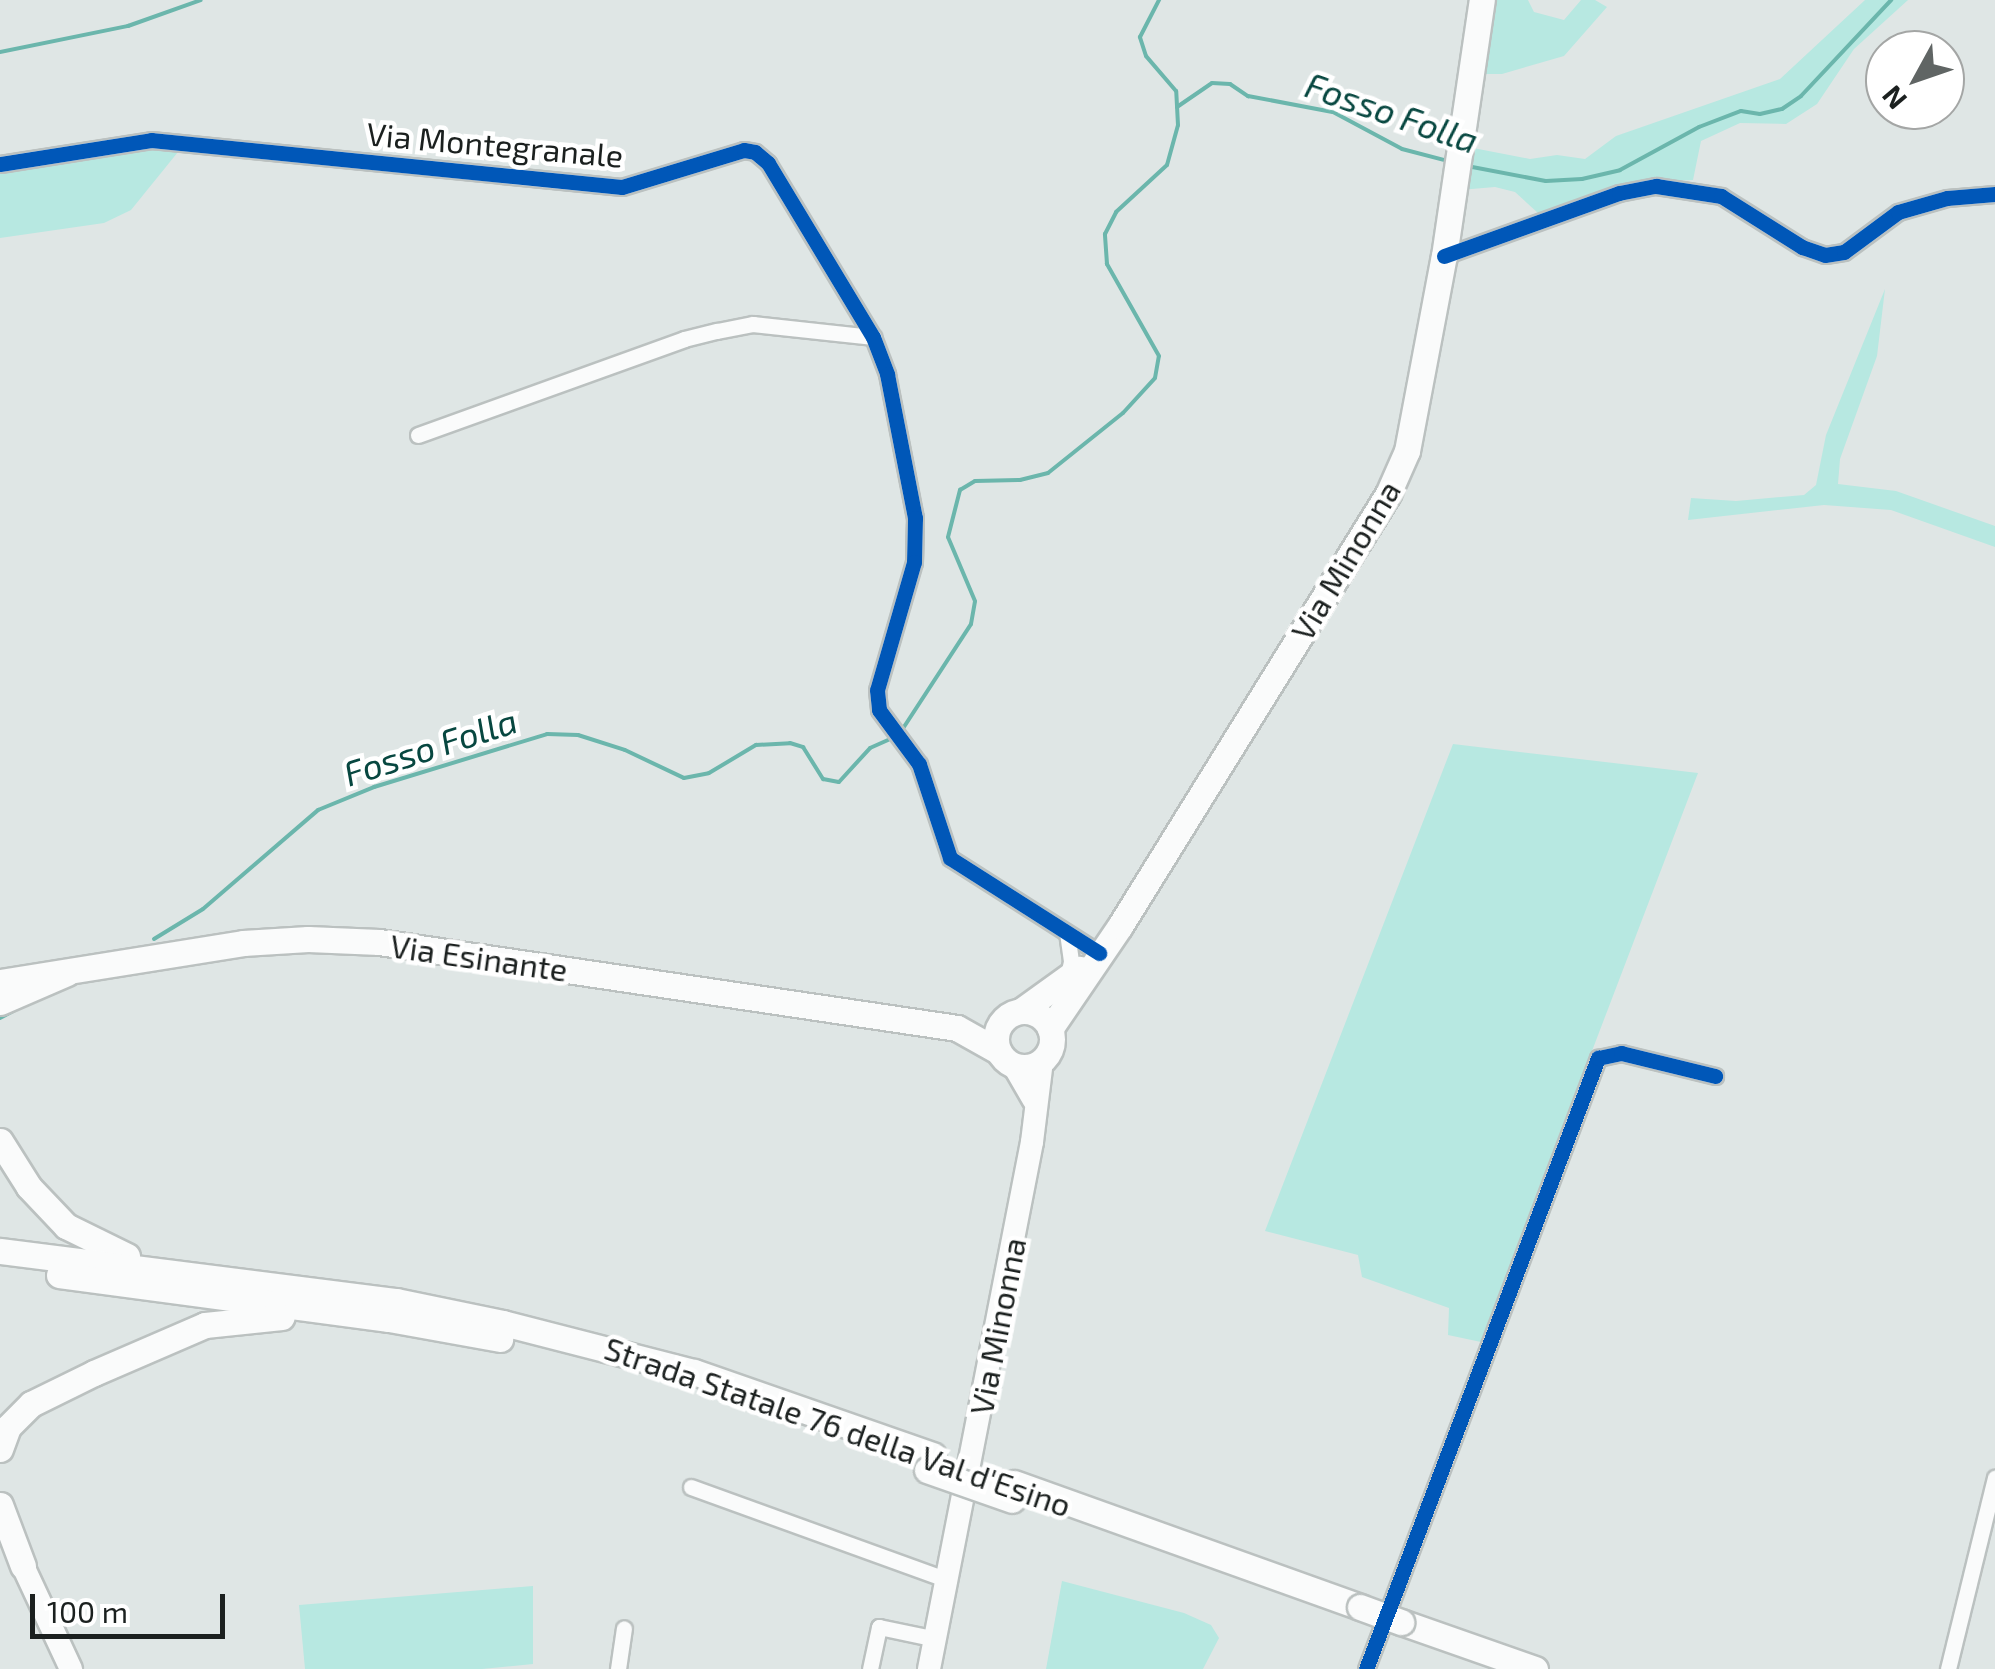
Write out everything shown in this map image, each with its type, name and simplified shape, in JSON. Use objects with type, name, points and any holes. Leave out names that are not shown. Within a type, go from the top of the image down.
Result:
[{"type":"main road","name":"Via Minonna","points":[[1050,1029],[1388,494],[1407,451],[1444,256],[1482,0]]},
{"type":"main road","name":"Via Esinante","points":[[0,982],[243,944],[308,939],[378,942],[957,1028],[1006,1058]]},
{"type":"main road","name":"Via Minonna","points":[[1014,1013],[1099,953]]},
{"type":"main road","points":[[0,1002],[67,972]]},
{"type":"main road","points":[[1006,1058],[1042,1061],[1051,1046],[1050,1029],[1039,1015],[1014,1013],[995,1036],[1006,1058],[1034,1100]]},
{"type":"main road","name":"Via Esinante","points":[[957,1028],[1014,1013]]},
{"type":"main road","name":"Via Minonna","points":[[929,1669],[1032,1142],[1034,1100],[1042,1061]]},
{"type":"main road","points":[[0,1141],[29,1187],[66,1226],[105,1250],[174,1271]]},
{"type":"main road","name":"Strada Statale 76 della Val d'Esino","points":[[0,1252],[396,1301],[601,1345],[1397,1629],[1535,1669]]},
{"type":"main road","name":"Strada Statale 76 della Val d'Esino","points":[[0,1267],[389,1319],[502,1340],[674,1384],[930,1462]]},
{"type":"main road","points":[[0,1449],[8,1427],[31,1404],[178,1335],[234,1320],[342,1318],[502,1340]]},
{"type":"main road","points":[[0,1402],[31,1404]]},
{"type":"main road","points":[[0,1505],[23,1566],[71,1669]]},
{"type":"main road","name":"Strada Statale 76 della Val d'Esino","points":[[1397,1629],[1484,1669]]},
{"type":"street","name":"Via Montegranale","points":[[0,164],[151,140],[622,187],[744,150],[755,152],[768,163],[873,337],[887,374],[915,518],[914,562],[876,690],[879,710],[919,764],[950,858],[1099,953]]},
{"type":"street","points":[[1444,256],[1619,193],[1656,186],[1721,196],[1802,247],[1825,255],[1844,252],[1898,212],[1947,198],[1995,194]]},
{"type":"street","points":[[418,435],[684,338],[753,324],[873,337]]},
{"type":"street","points":[[1066,979],[1071,961],[1067,934]]},
{"type":"street","points":[[1366,1669],[1598,1058],[1621,1052],[1715,1076]]},
{"type":"street","points":[[1948,1669],[1995,1478]]},
{"type":"street","points":[[690,1487],[948,1580]]},
{"type":"street","points":[[870,1669],[879,1627],[936,1639]]},
{"type":"street","points":[[618,1669],[624,1628]]},
{"type":"shaded area","points":[[1489,0],[1528,0],[1534,12],[1564,20],[1581,0],[1595,0],[1607,7],[1564,56],[1502,74],[1478,74]]},
{"type":"shaded area","points":[[1865,0],[1908,0],[1875,30],[1865,30],[1865,39],[1817,104],[1786,124],[1740,123],[1701,141],[1693,180],[1642,182],[1539,214],[1515,192],[1495,187],[1460,190],[1468,147],[1530,159],[1557,155],[1585,159],[1616,136],[1780,79]]},
{"type":"shaded area","points":[[97,152],[178,152],[131,210],[104,223],[0,238],[0,172]]},
{"type":"shaded area","points":[[1885,289],[1877,356],[1840,459],[1838,484],[1896,491],[1995,526],[1995,547],[1891,510],[1824,505],[1688,520],[1691,498],[1736,501],[1804,495],[1816,485],[1826,435]]},
{"type":"shaded area","points":[[1453,744],[1698,773],[1481,1342],[1448,1335],[1449,1308],[1362,1277],[1358,1255],[1265,1231]]},
{"type":"shaded area","points":[[1062,1581],[1184,1613],[1211,1625],[1219,1638],[1203,1669],[1046,1669]]},
{"type":"shaded area","points":[[533,1586],[533,1664],[482,1669],[305,1669],[299,1605]]},
{"type":"waterway","points":[[0,52],[128,26],[201,0]]},
{"type":"waterway","name":"Fosso Folla","points":[[900,733],[971,624],[975,601],[948,537],[960,490],[975,481],[1020,480],[1048,473],[1123,413],[1155,378],[1159,356],[1107,264],[1105,234],[1116,212],[1167,165],[1178,125],[1176,91],[1146,56],[1140,37],[1159,0]]},
{"type":"waterway","name":"Fosso Folla","points":[[1467,166],[1546,181],[1582,179],[1620,170],[1699,127],[1741,111],[1760,114],[1782,109],[1801,96],[1891,0]]},
{"type":"waterway","name":"Fosso Folla","points":[[1177,107],[1212,83],[1230,84],[1248,96],[1333,112],[1402,149],[1448,161]]},
{"type":"waterway","name":"Fosso Folla","points":[[154,939],[203,909],[318,810],[374,787],[547,734],[578,735],[625,750],[684,778],[709,773],[756,745],[790,743],[803,747],[823,779],[839,782],[870,748],[892,738]]},
{"type":"waterway","points":[[0,1018],[23,1006]]},
{"type":"cycle path","points":[[0,164],[151,140],[622,187],[744,150],[755,152],[768,163],[873,337],[887,374],[915,518],[914,562],[877,690],[879,710],[919,764],[950,858],[1099,953]]},
{"type":"cycle path","points":[[1444,256],[1619,193],[1656,186],[1721,196],[1802,247],[1825,255],[1844,252],[1898,212],[1947,198],[1995,194]]},
{"type":"cycle path","points":[[1366,1669],[1598,1058],[1621,1053],[1715,1076]]}]
